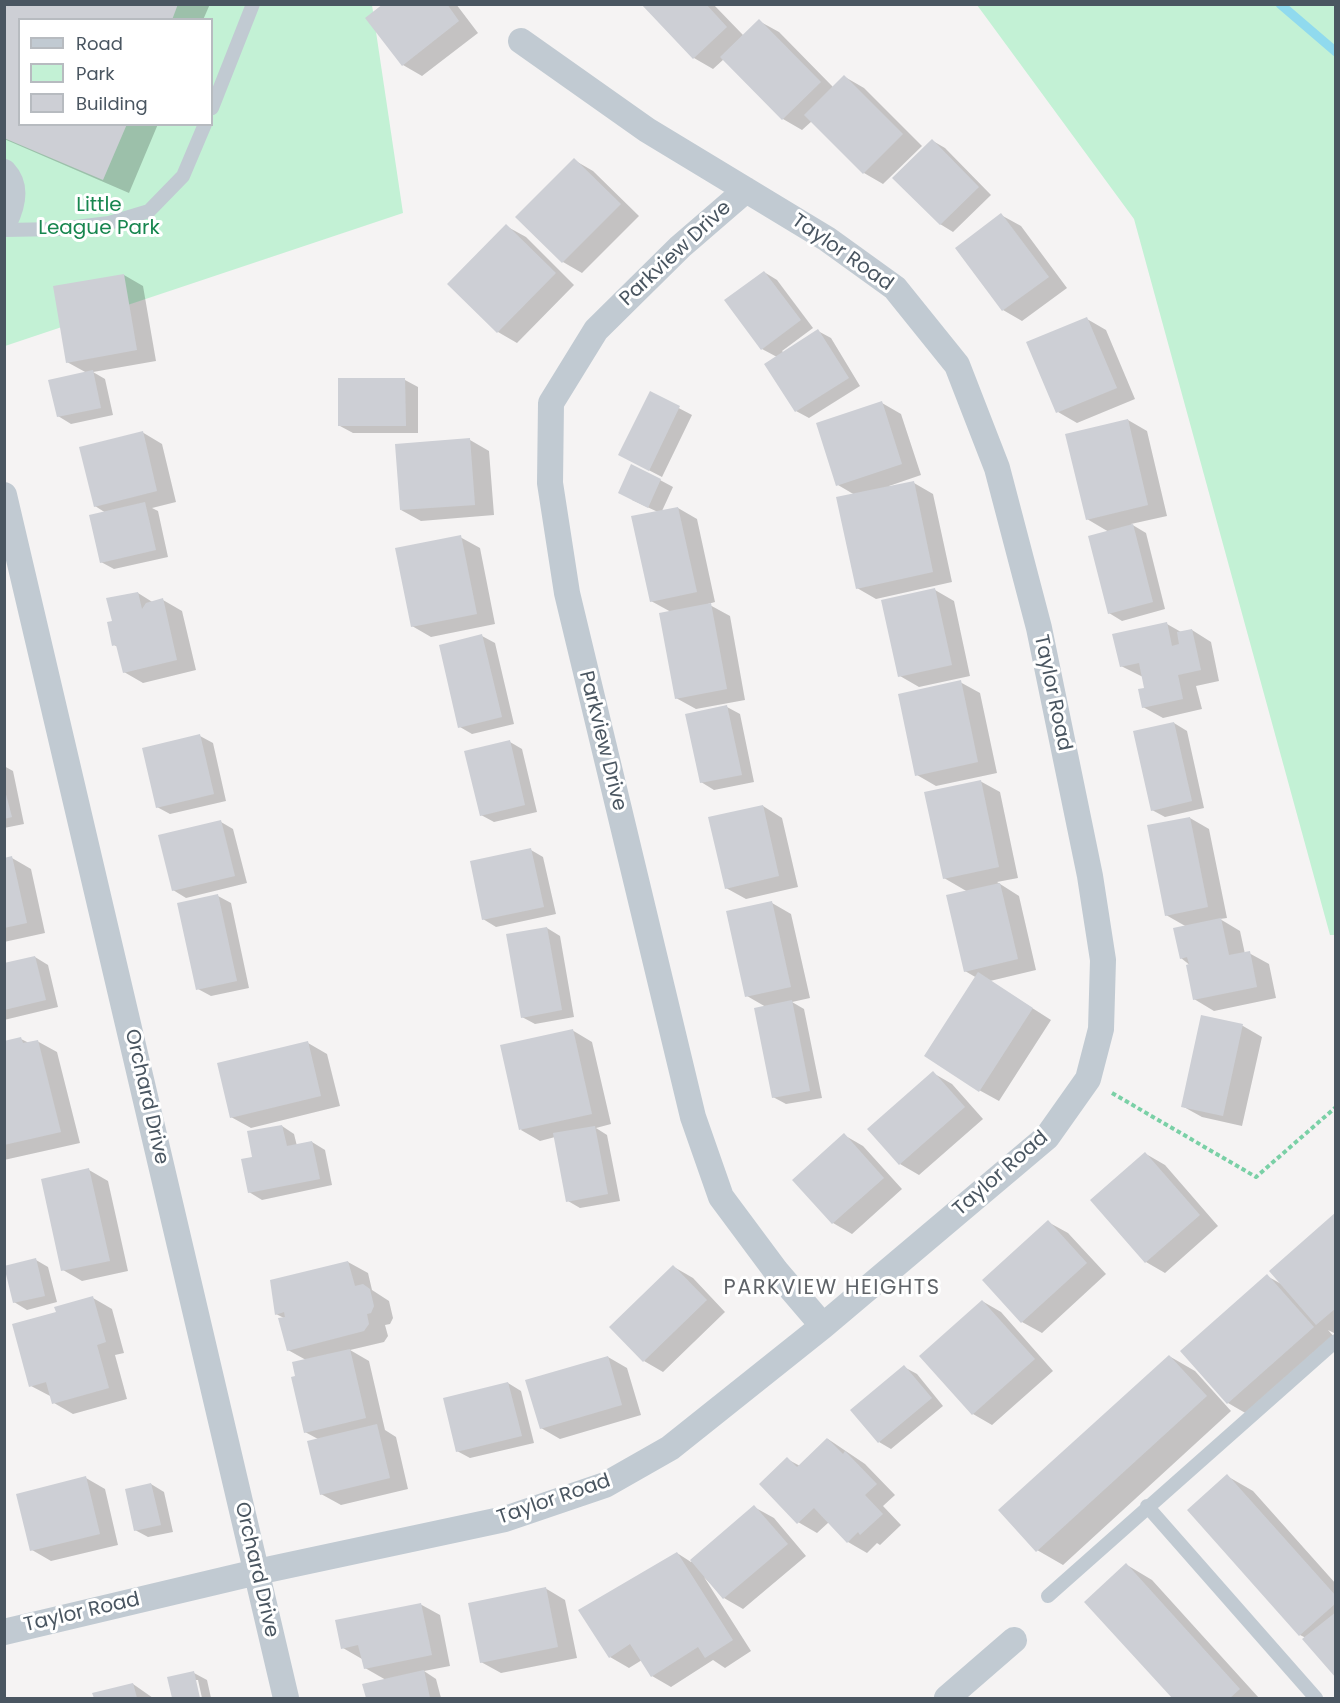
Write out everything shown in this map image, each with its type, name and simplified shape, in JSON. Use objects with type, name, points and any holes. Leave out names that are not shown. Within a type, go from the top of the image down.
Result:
[{"type":"street","name":"Taylor Road","points":[[4,1632],[257,1572],[505,1519],[605,1485],[670,1448],[823,1326],[1047,1137],[1088,1079],[1101,1029],[1103,960],[1090,876],[1039,628],[997,468],[957,365],[895,288],[827,239],[647,130],[521,41]]},
{"type":"street","points":[[4,172],[11,179],[12,205],[4,223]]},
{"type":"street","name":"Parkview Drive","points":[[746,190],[680,247],[596,330],[551,403],[550,483],[567,592],[693,1117],[721,1197],[776,1270],[823,1326]]},
{"type":"street","name":"Orchard Drive","points":[[4,495],[286,1698]]},
{"type":"street","points":[[947,1698],[1014,1641]]},
{"type":"lane","points":[[213,105],[253,4]]},
{"type":"lane","points":[[4,230],[59,229],[109,223],[149,211],[183,176],[204,126]]},
{"type":"lane","points":[[1048,1596],[1335,1341]]},
{"type":"lane","points":[[1147,1506],[1316,1698]]},
{"type":"path","points":[[1088,1079],[1257,1177],[1335,1107]]},
{"type":"green space","name":"Little League Park","points":[[4,5],[372,5],[403,213],[5,346]]},
{"type":"green space","points":[[977,5],[1335,5],[1335,935],[1330,935],[1134,219]]},
{"type":"building","points":[[4,4],[178,4],[173,18],[18,18],[18,126],[126,126],[103,180],[4,138]]},
{"type":"building","points":[[383,4],[447,4],[459,21],[402,66],[365,18]]},
{"type":"building","points":[[641,4],[706,4],[727,27],[693,59]]},
{"type":"building","points":[[759,19],[821,82],[782,120],[720,57]]},
{"type":"building","points":[[844,75],[903,134],[863,174],[804,115]]},
{"type":"building","points":[[932,139],[979,187],[940,225],[892,178]]},
{"type":"building","points":[[574,158],[621,204],[562,263],[515,217]]},
{"type":"building","points":[[1001,213],[1049,277],[1002,311],[955,248]]},
{"type":"building","points":[[506,224],[556,273],[497,333],[447,284]]},
{"type":"building","points":[[764,271],[801,320],[761,350],[724,300]]},
{"type":"building","points":[[124,274],[137,350],[66,363],[53,286]]},
{"type":"building","points":[[1087,317],[1117,388],[1056,413],[1026,342]]},
{"type":"building","points":[[818,329],[849,378],[795,412],[764,364]]},
{"type":"building","points":[[93,370],[101,408],[57,417],[48,380]]},
{"type":"building","points":[[338,378],[405,378],[406,426],[338,426]]},
{"type":"building","points":[[650,391],[680,406],[649,471],[618,455]]},
{"type":"building","points":[[882,401],[902,464],[836,486],[816,423]]},
{"type":"building","points":[[1128,419],[1148,505],[1086,520],[1065,434]]},
{"type":"building","points":[[143,431],[157,491],[94,507],[79,447]]},
{"type":"building","points":[[470,438],[475,505],[400,510],[395,444]]},
{"type":"building","points":[[631,464],[661,479],[648,508],[618,493]]},
{"type":"building","points":[[914,481],[933,572],[856,589],[836,497]]},
{"type":"building","points":[[145,502],[156,550],[100,563],[89,515]]},
{"type":"building","points":[[678,507],[697,592],[650,602],[631,516]]},
{"type":"building","points":[[1133,524],[1153,602],[1108,614],[1088,536]]},
{"type":"building","points":[[461,535],[477,614],[411,627],[395,548]]},
{"type":"building","points":[[935,588],[952,665],[898,677],[881,600]]},
{"type":"building","points":[[138,592],[142,609],[146,603],[163,598],[177,660],[123,673],[116,645],[112,646],[107,622],[112,621],[106,598]]},
{"type":"building","points":[[711,603],[727,689],[675,699],[659,613]]},
{"type":"building","points":[[1167,622],[1172,646],[1179,644],[1177,632],[1192,629],[1201,670],[1178,675],[1183,699],[1142,708],[1138,689],[1144,688],[1139,663],[1120,667],[1112,634]]},
{"type":"building","points":[[482,634],[502,717],[458,728],[439,645]]},
{"type":"building","points":[[961,680],[978,762],[915,776],[898,694]]},
{"type":"building","points":[[727,705],[742,775],[700,783],[685,714]]},
{"type":"building","points":[[1174,722],[1192,801],[1151,811],[1133,731]]},
{"type":"building","points":[[200,734],[214,794],[156,808],[142,748]]},
{"type":"building","points":[[510,740],[525,805],[480,816],[464,751]]},
{"type":"building","points":[[981,780],[999,867],[943,879],[924,792]]},
{"type":"building","points":[[4,787],[12,817],[4,819]]},
{"type":"building","points":[[763,805],[779,876],[725,889],[708,817]]},
{"type":"building","points":[[1190,817],[1208,907],[1165,916],[1147,825]]},
{"type":"building","points":[[221,820],[235,876],[172,891],[158,835]]},
{"type":"building","points":[[531,848],[544,907],[482,920],[470,861]]},
{"type":"building","points":[[12,856],[27,923],[4,928],[4,858]]},
{"type":"building","points":[[1000,883],[1018,959],[964,972],[946,895]]},
{"type":"building","points":[[218,894],[237,981],[196,990],[177,903]]},
{"type":"building","points":[[772,901],[791,987],[745,997],[726,911]]},
{"type":"building","points":[[1221,918],[1229,955],[1250,951],[1257,987],[1193,1000],[1186,965],[1189,964],[1187,957],[1180,959],[1173,928]]},
{"type":"building","points":[[547,927],[562,1010],[521,1018],[506,934]]},
{"type":"building","points":[[35,956],[46,1000],[4,1010],[4,963]]},
{"type":"building","points":[[978,972],[1033,1008],[979,1092],[924,1056]]},
{"type":"building","points":[[792,1000],[810,1091],[772,1098],[754,1008]]},
{"type":"building","points":[[1201,1015],[1243,1024],[1223,1116],[1181,1107]]},
{"type":"building","points":[[573,1029],[592,1114],[519,1130],[500,1045]]},
{"type":"building","points":[[21,1037],[23,1043],[38,1040],[61,1132],[4,1145],[4,1041]]},
{"type":"building","points":[[308,1041],[321,1096],[230,1118],[217,1063]]},
{"type":"building","points":[[933,1071],[965,1107],[899,1165],[867,1129]]},
{"type":"building","points":[[282,1125],[287,1146],[312,1141],[320,1179],[248,1193],[241,1159],[252,1157],[247,1131]]},
{"type":"building","points":[[595,1126],[608,1194],[566,1202],[553,1133]]},
{"type":"building","points":[[844,1133],[884,1178],[832,1224],[792,1180]]},
{"type":"building","points":[[1145,1152],[1200,1215],[1145,1263],[1090,1200]]},
{"type":"building","points":[[89,1168],[110,1261],[61,1271],[41,1179]]},
{"type":"building","points":[[1336,1212],[1336,1308],[1316,1325],[1269,1271]]},
{"type":"building","points":[[1048,1220],[1087,1263],[1021,1323],[982,1280]]},
{"type":"building","points":[[36,1258],[45,1296],[13,1303],[4,1266]]},
{"type":"building","points":[[348,1261],[355,1286],[363,1284],[370,1289],[374,1306],[371,1313],[367,1314],[369,1324],[364,1331],[287,1351],[278,1318],[285,1317],[284,1312],[275,1315],[270,1280]]},
{"type":"building","points":[[673,1265],[707,1300],[643,1362],[609,1327]]},
{"type":"building","points":[[1267,1274],[1314,1327],[1227,1404],[1180,1351]]},
{"type":"building","points":[[93,1296],[106,1342],[97,1345],[109,1388],[52,1404],[46,1382],[29,1387],[12,1324],[56,1312],[54,1307]]},
{"type":"building","points":[[982,1300],[1035,1359],[972,1415],[919,1356]]},
{"type":"building","points":[[350,1349],[366,1418],[304,1433],[291,1377],[295,1376],[292,1362]]},
{"type":"building","points":[[1169,1355],[1207,1396],[1036,1552],[998,1510]]},
{"type":"building","points":[[608,1356],[622,1405],[540,1429],[525,1380]]},
{"type":"building","points":[[904,1365],[932,1398],[878,1443],[850,1410]]},
{"type":"building","points":[[508,1382],[522,1436],[456,1452],[443,1398]]},
{"type":"building","points":[[377,1424],[390,1478],[320,1495],[307,1441]]},
{"type":"building","points":[[827,1438],[843,1454],[845,1451],[877,1484],[865,1495],[883,1514],[860,1535],[858,1532],[847,1543],[814,1508],[797,1524],[759,1484],[787,1457],[797,1467]]},
{"type":"building","points":[[1227,1474],[1336,1596],[1336,1603],[1299,1636],[1187,1510]]},
{"type":"building","points":[[86,1476],[100,1534],[30,1551],[16,1494]]},
{"type":"building","points":[[151,1483],[161,1525],[134,1531],[125,1489]]},
{"type":"building","points":[[754,1505],[788,1544],[723,1599],[690,1560]]},
{"type":"building","points":[[677,1552],[733,1640],[705,1658],[698,1647],[651,1677],[630,1644],[609,1658],[578,1610]]},
{"type":"building","points":[[1126,1563],[1240,1689],[1230,1698],[1172,1698],[1084,1602]]},
{"type":"building","points":[[546,1587],[558,1647],[480,1663],[468,1603]]},
{"type":"building","points":[[421,1603],[432,1655],[364,1669],[358,1645],[341,1649],[335,1620]]},
{"type":"building","points":[[1336,1612],[1336,1678],[1302,1639]]},
{"type":"building","points":[[424,1670],[430,1698],[366,1698],[362,1684]]},
{"type":"building","points":[[194,1671],[200,1698],[172,1698],[167,1677]]},
{"type":"building","points":[[133,1683],[137,1698],[94,1698],[92,1693]]},
{"type":"waterway","points":[[1280,4],[1336,52]]},
{"type":"district","name":"PARKVIEW HEIGHTS","points":[[832,1289]]}]
